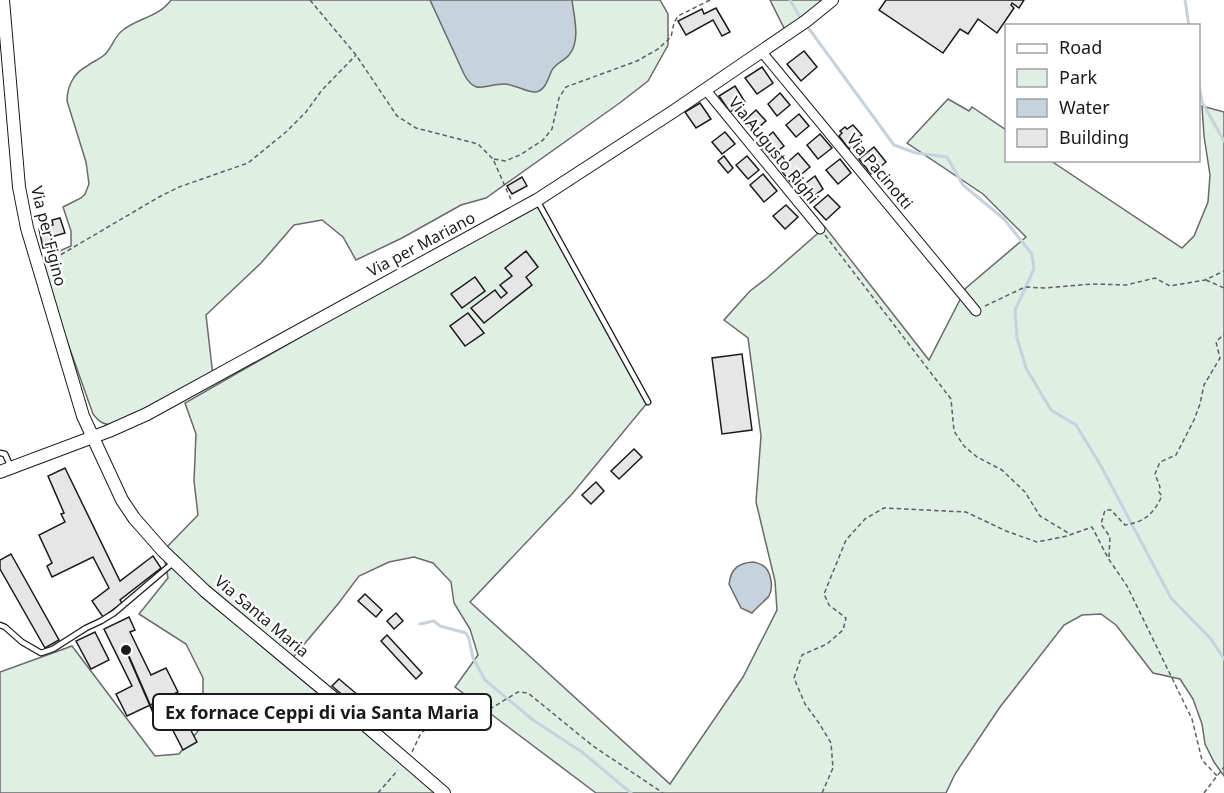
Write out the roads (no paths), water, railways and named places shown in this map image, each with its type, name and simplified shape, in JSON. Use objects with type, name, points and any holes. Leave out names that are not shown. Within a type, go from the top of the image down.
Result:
[{"type":"street","name":"Via per Figino","points":[[3,0],[19,187],[27,228],[83,416],[92,437]]},
{"type":"street","name":"Via per Mariano","points":[[6,470],[147,414],[537,200],[806,21],[832,0]]},
{"type":"street","name":"Via Pacinotti","points":[[761,51],[976,311]]},
{"type":"street","name":"Via Augusto Righi","points":[[705,89],[820,229]]},
{"type":"street","name":"Via Santa Maria","points":[[92,437],[122,500],[134,518],[163,551],[205,591],[444,793]]},
{"type":"lane","points":[[537,200],[648,402]]},
{"type":"lane","points":[[0,453],[5,454],[6,470]]},
{"type":"lane","points":[[0,626],[5,627],[22,642],[41,653],[53,649],[114,613],[174,562]]},
{"type":"water","points":[[430,0],[572,0],[576,29],[575,43],[569,55],[554,68],[539,91],[532,92],[504,84],[477,87],[468,81],[464,74]]},
{"type":"water","points":[[753,562],[765,567],[768,571],[771,588],[769,596],[752,613],[741,608],[729,584],[736,567]]},
{"type":"waterway","points":[[790,0],[800,17]]},
{"type":"waterway","points":[[1185,0],[1189,24]]},
{"type":"waterway","points":[[807,26],[894,145],[916,153],[947,157],[963,185],[1004,219],[1032,254],[1034,269],[1015,310],[1017,338],[1026,368],[1051,410],[1076,425],[1101,466],[1171,598],[1211,639],[1224,659]]},
{"type":"waterway","points":[[1200,91],[1202,102],[1224,141]]},
{"type":"waterway","points":[[420,624],[434,621],[440,626],[466,633],[473,658],[485,680],[533,720],[582,752],[631,793]]},
{"type":"place","name":"Ex fornace Ceppi di via Santa Maria","points":[[126,650]]}]
